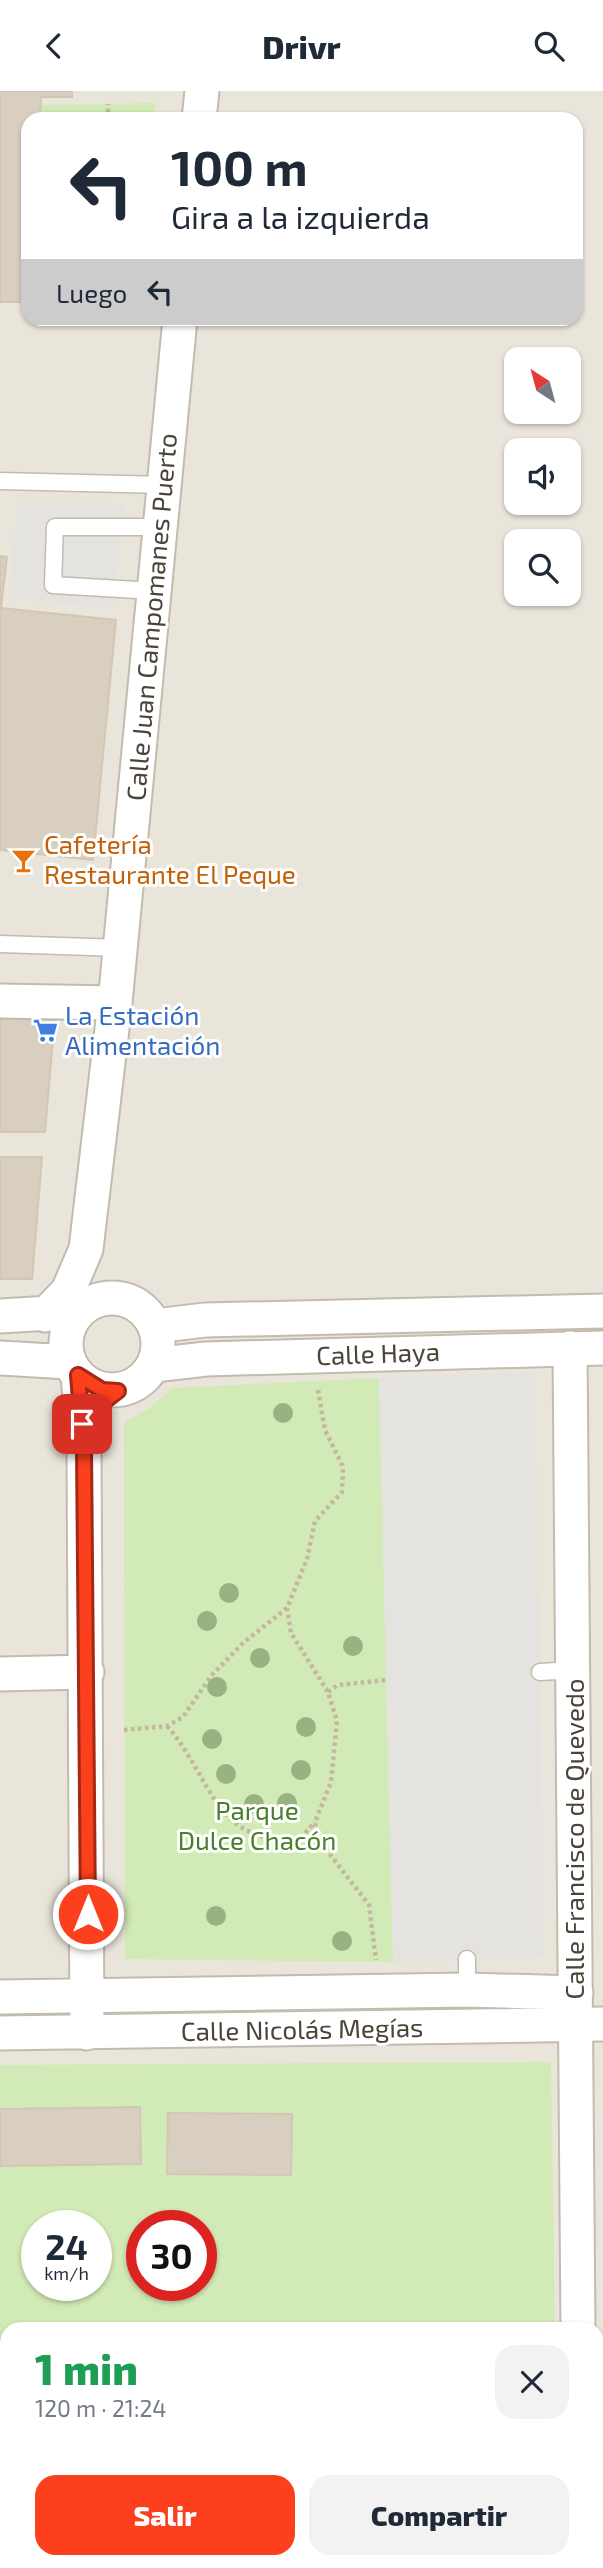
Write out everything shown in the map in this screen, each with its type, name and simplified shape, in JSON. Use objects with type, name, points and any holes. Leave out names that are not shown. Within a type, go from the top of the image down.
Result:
[{"type":"street","points":[[200,112],[202,91]]},
{"type":"street","name":"Calle Juan Campomanes Puerto","points":[[45,1315],[68,1291],[86,1249],[116,1003],[179,326]]},
{"type":"street","points":[[0,1001],[116,1003]]},
{"type":"street","points":[[84,1448],[96,1408],[118,1391],[133,1386],[154,1365],[159,1350],[155,1326],[146,1312],[125,1300],[97,1267],[86,1249]]},
{"type":"street","points":[[87,2033],[84,1448],[74,1369],[66,1338],[71,1322],[80,1311],[105,1297],[125,1300]]},
{"type":"street","points":[[0,1316],[80,1311]]},
{"type":"street","points":[[155,1326],[205,1320],[603,1311]]},
{"type":"street","name":"Calle Haya","points":[[154,1365],[206,1359],[603,1347]]},
{"type":"street","name":"Calle Francisco de Quevedo","points":[[570,1348],[575,1670],[585,2014],[579,2322]]},
{"type":"street","points":[[0,1358],[74,1369],[102,1390],[118,1391]]},
{"type":"street","points":[[0,1674],[87,1672]]},
{"type":"street","name":"Calle Nicolás Megías","points":[[0,1997],[87,1998],[467,1975],[585,2014]]},
{"type":"street","name":"Calle Nicolás Megías","points":[[0,2033],[87,2033],[585,2014]]},
{"type":"lane","points":[[0,481],[165,485]]},
{"type":"lane","points":[[154,591],[53,585],[55,527],[160,527]]},
{"type":"lane","points":[[0,944],[121,948]]},
{"type":"lane","points":[[540,1672],[575,1670]]},
{"type":"path","points":[[108,104],[108,112]]},
{"type":"path","points":[[124,1730],[167,1726],[183,1717],[211,1676],[243,1643],[287,1608],[307,1559],[315,1521],[342,1492],[343,1467],[326,1430],[317,1381]]},
{"type":"path","points":[[167,1726],[181,1742],[209,1795],[233,1824],[248,1833],[281,1841],[299,1840],[316,1822],[331,1782],[337,1721],[328,1692],[291,1633],[287,1608]]},
{"type":"path","points":[[328,1692],[338,1685],[386,1679]]},
{"type":"path","points":[[316,1822],[318,1839],[369,1905],[376,1961]]},
{"type":"shaded area","points":[[0,91],[603,91],[603,2322],[0,2322]]},
{"type":"shaded area","points":[[18,501],[124,504],[113,608],[8,598]]},
{"type":"shaded area","points":[[535,1371],[544,1957],[393,1962],[379,1378]]},
{"type":"green space","points":[[156,103],[155,112],[40,112],[41,105]]},
{"type":"green space","name":"Parque Dulce Chacón","points":[[379,1378],[393,1962],[125,1959],[124,1422],[150,1408],[172,1388]]},
{"type":"green space","points":[[551,2062],[555,2322],[0,2322],[0,2065]]},
{"type":"building","points":[[0,91],[72,91],[72,97],[41,97],[40,112],[21,112],[21,302],[0,302]]},
{"type":"building","points":[[0,556],[7,557],[1,608],[116,620],[93,860],[0,850]]},
{"type":"building","points":[[55,1016],[45,1132],[0,1132],[0,1017]]},
{"type":"building","points":[[0,1157],[42,1157],[32,1279],[0,1279]]},
{"type":"building","points":[[140,2107],[141,2164],[0,2166],[0,2109]]},
{"type":"building","points":[[168,2113],[292,2114],[291,2175],[167,2174]]},
{"type":"place","name":"Cafetería Restaurante El Peque","points":[[24,860]]},
{"type":"place","name":"La Estación Alimentación","points":[[45,1031]]},
{"type":"route","points":[[82,1424],[78,1375],[102,1390],[118,1391],[96,1408],[84,1448],[88,1914]]}]
